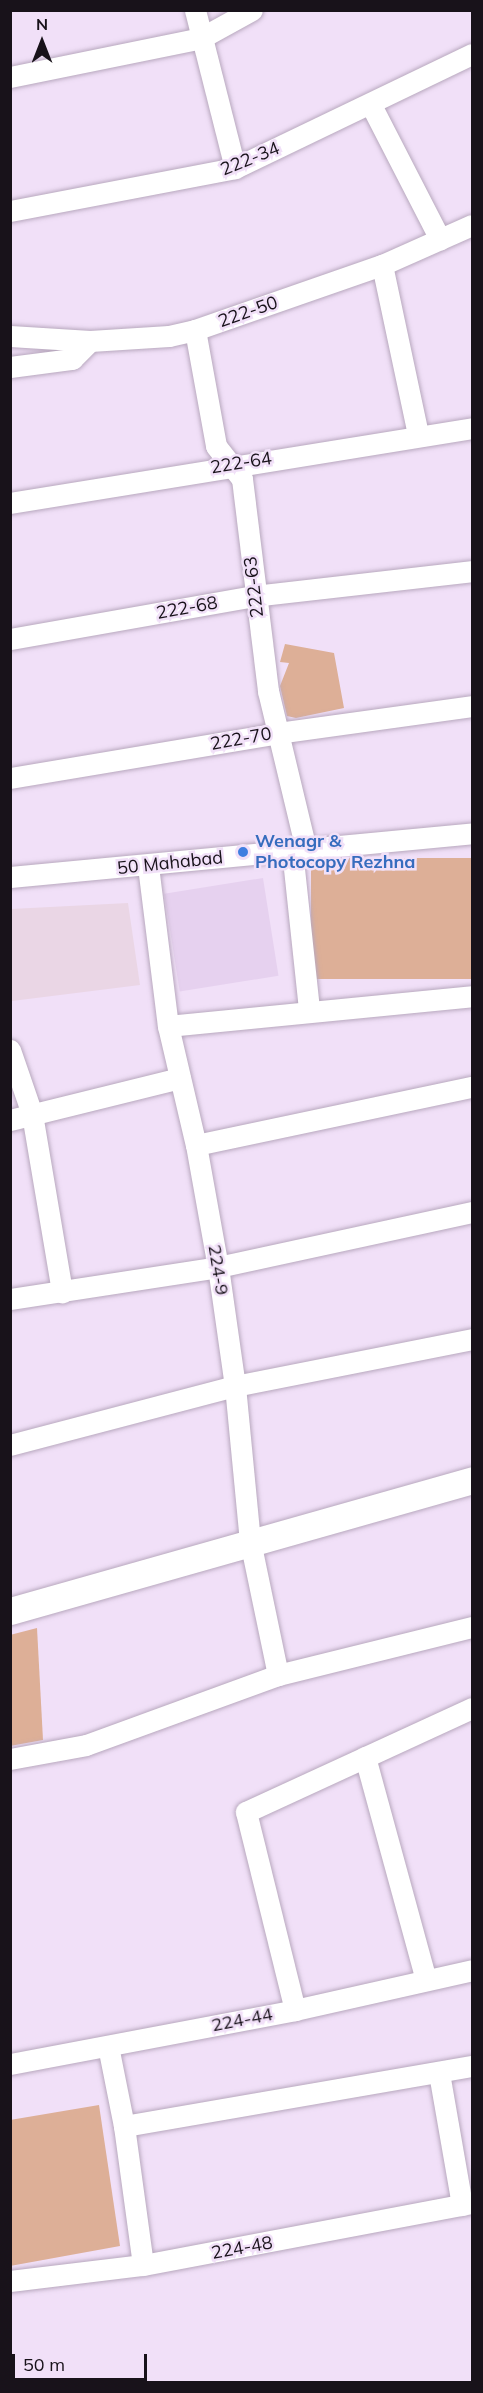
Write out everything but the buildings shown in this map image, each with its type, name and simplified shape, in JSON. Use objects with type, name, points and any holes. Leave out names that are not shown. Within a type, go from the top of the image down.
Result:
[{"type":"main road","points":[[10,1611],[250,1540],[472,1480]]},
{"type":"street","points":[[195,10],[235,168]]},
{"type":"street","points":[[10,77],[201,38],[252,10]]},
{"type":"street","name":"222-34","points":[[10,211],[235,168],[371,105],[472,54]]},
{"type":"street","points":[[371,105],[440,239]]},
{"type":"street","name":"222-50","points":[[10,336],[90,341],[169,336],[195,330],[382,265],[472,225]]},
{"type":"street","points":[[382,265],[418,435]]},
{"type":"street","name":"222-63","points":[[195,330],[216,447],[242,478],[254,596],[299,850],[309,1009]]},
{"type":"street","points":[[10,367],[72,359],[90,341]]},
{"type":"street","name":"222-64","points":[[10,503],[230,465],[472,428]]},
{"type":"street","name":"222-68","points":[[10,639],[254,596],[472,571]]},
{"type":"street","name":"222-70","points":[[10,778],[278,732],[472,706]]},
{"type":"street","name":"50 Mahabad","points":[[10,877],[148,866],[472,833]]},
{"type":"street","name":"224-9","points":[[148,866],[168,1026],[196,1145],[218,1267],[235,1386],[250,1540],[278,1676]]},
{"type":"street","points":[[168,1026],[309,1009],[472,996]]},
{"type":"street","points":[[10,1050],[32,1114],[62,1292]]},
{"type":"street","points":[[10,1120],[180,1078]]},
{"type":"street","points":[[196,1145],[472,1088]]},
{"type":"street","points":[[10,1299],[218,1267],[472,1212]]},
{"type":"street","points":[[10,1445],[235,1386],[472,1339]]},
{"type":"street","points":[[10,1759],[86,1745],[278,1676],[472,1627]]},
{"type":"street","points":[[296,2010],[246,1812],[472,1708]]},
{"type":"street","points":[[365,1757],[426,1980]]},
{"type":"street","name":"224-44","points":[[10,2064],[296,2010],[472,1970]]},
{"type":"street","points":[[108,2046],[124,2126],[143,2265]]},
{"type":"street","points":[[124,2126],[472,2067]]},
{"type":"street","points":[[439,2073],[467,2204]]},
{"type":"street","name":"224-48","points":[[10,2281],[143,2265],[467,2204]]},
{"type":"shaded area","points":[[263,878],[278,976],[180,991],[164,894]]},
{"type":"shaded area","points":[[128,903],[140,985],[12,1001],[11,909]]},
{"type":"place","name":"Wenagr & Photocopy Rezhna","points":[[243,852]]}]
